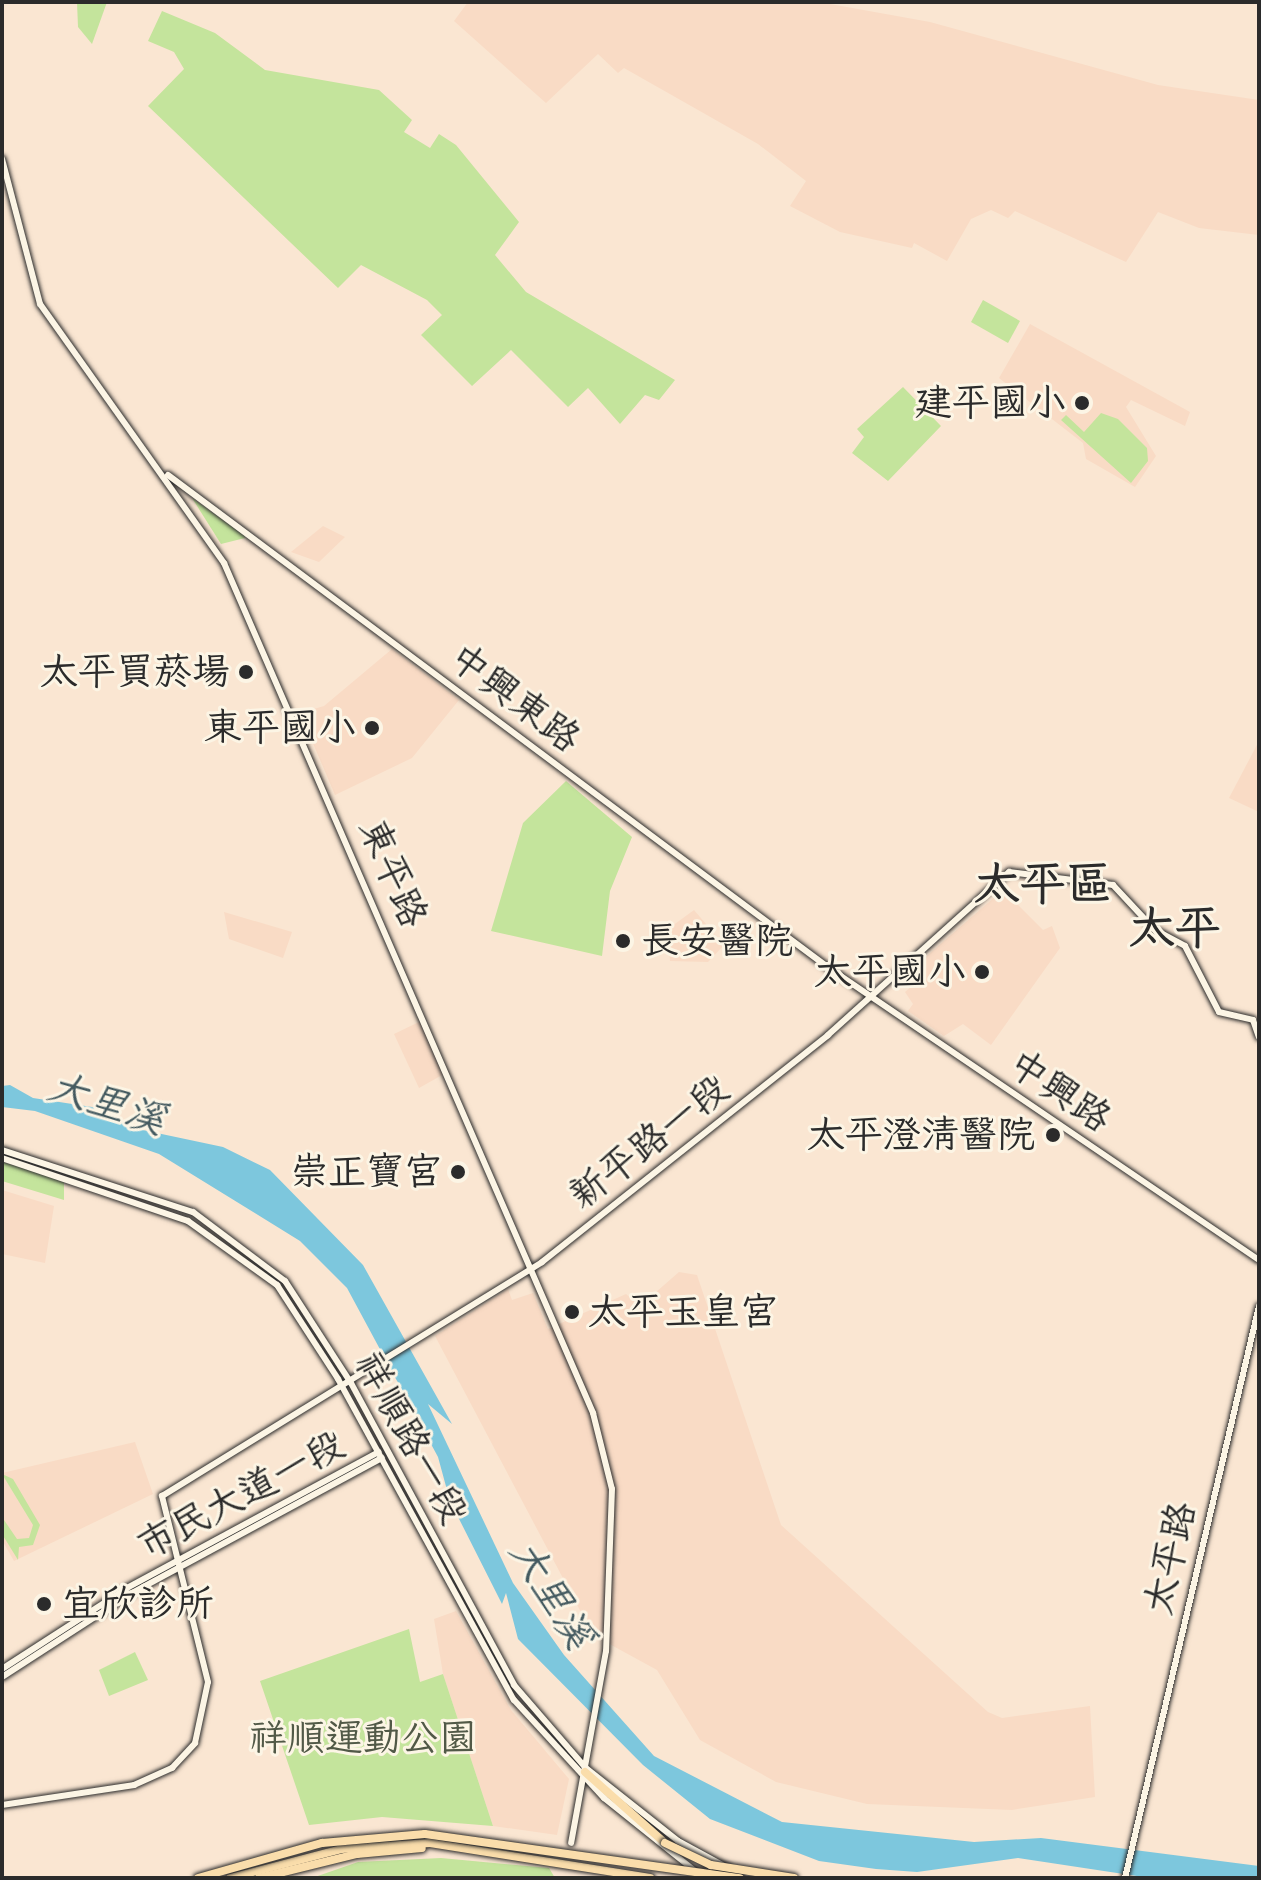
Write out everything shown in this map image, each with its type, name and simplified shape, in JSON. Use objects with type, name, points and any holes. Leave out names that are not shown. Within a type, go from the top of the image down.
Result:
[{"type":"highway","points":[[585,1770],[665,1843],[711,1865],[794,1878]]},
{"type":"highway","points":[[198,1878],[322,1843],[425,1834],[737,1878]]},
{"type":"highway","points":[[230,1878],[341,1849],[433,1843],[650,1878]]},
{"type":"highway","points":[[259,1878],[433,1843]]},
{"type":"street","name":"東平路","points":[[2,159],[40,304],[166,474],[224,563],[533,1268],[611,1476],[606,1656],[585,1770]]},
{"type":"street","name":"中興東路","points":[[166,474],[829,968]]},
{"type":"street","name":"新平路一段","points":[[179,1564],[162,1496],[343,1388],[533,1268],[872,998],[1014,872],[1113,885],[1155,930],[1185,946],[1219,1012],[1256,1019]]},
{"type":"street","name":"中興路","points":[[829,968],[1259,1260]]},
{"type":"street","points":[[1256,1019],[1259,1037]]},
{"type":"street","name":"祥順路一段","points":[[2,1150],[157,1197],[236,1239],[291,1287],[351,1383],[514,1685],[585,1770],[737,1878]]},
{"type":"street","name":"祥順路一段","points":[[2,1158],[140,1201],[217,1237],[284,1293],[343,1388],[499,1678],[585,1770],[704,1878]]},
{"type":"street","name":"太平路","points":[[1125,1878],[1259,1306]]},
{"type":"street","name":"市民大道一段","points":[[2,1669],[179,1564],[388,1452]]},
{"type":"street","points":[[2,1805],[134,1785],[184,1757],[204,1722],[208,1682],[179,1564]]},
{"type":"street","name":"市民大道一段","points":[[2,1677],[179,1564]]},
{"type":"street","points":[[571,1843],[585,1770]]},
{"type":"shaded area","points":[[468,2],[819,2],[930,22],[1158,85],[1259,100],[1259,235],[1199,228],[1158,212],[1126,262],[1015,211],[1008,218],[991,210],[971,219],[947,261],[914,243],[912,248],[840,232],[790,206],[806,181],[758,144],[624,68],[618,73],[598,54],[546,103],[454,21]]},
{"type":"shaded area","name":"建平國小","points":[[1030,324],[1190,412],[1185,426],[1131,400],[1126,407],[1156,456],[1135,487],[1086,459],[1083,443],[999,378]]},
{"type":"shaded area","points":[[323,526],[345,537],[319,562],[291,552]]},
{"type":"shaded area","name":"東平國小","points":[[392,649],[459,700],[412,758],[335,795],[300,713],[324,706]]},
{"type":"shaded area","points":[[1259,741],[1259,812],[1229,798]]},
{"type":"shaded area","name":"太平國小","points":[[1003,890],[1043,930],[1052,926],[1060,948],[991,1045],[963,1024],[944,1036],[908,1011],[913,1004],[905,992],[922,977],[915,966]]},
{"type":"shaded area","points":[[694,910],[724,945],[708,962],[670,961],[668,929]]},
{"type":"shaded area","points":[[224,912],[292,932],[283,958],[229,939]]},
{"type":"shaded area","points":[[421,1021],[444,1074],[419,1088],[394,1034]]},
{"type":"shaded area","points":[[2,1190],[54,1206],[45,1263],[2,1254]]},
{"type":"shaded area","points":[[679,1272],[697,1275],[781,1525],[988,1712],[1002,1718],[1090,1706],[1095,1797],[1012,1810],[867,1804],[776,1782],[700,1740],[657,1670],[593,1635],[435,1336],[508,1289],[512,1300],[533,1293],[548,1329],[626,1294],[640,1306]]},
{"type":"shaded area","points":[[135,1442],[153,1494],[14,1561],[2,1540],[2,1473]]},
{"type":"shaded area","points":[[456,1611],[511,1710],[569,1779],[557,1835],[493,1826],[443,1674],[434,1619]]},
{"type":"green space","points":[[77,2],[107,2],[92,44],[78,27]]},
{"type":"green space","points":[[162,11],[215,33],[265,70],[379,90],[412,120],[404,132],[430,148],[439,134],[456,145],[519,222],[495,255],[526,292],[675,380],[659,400],[645,395],[620,424],[588,388],[568,407],[511,350],[472,386],[421,335],[442,315],[427,300],[361,265],[338,288],[148,106],[184,69],[174,52],[148,41]]},
{"type":"green space","points":[[983,300],[1020,321],[1008,343],[971,322]]},
{"type":"green space","points":[[903,387],[941,426],[888,481],[852,453],[864,437],[857,429]]},
{"type":"green space","points":[[1101,413],[1118,419],[1147,448],[1148,461],[1131,483],[1061,420],[1066,415],[1084,432]]},
{"type":"green space","points":[[192,498],[244,535],[245,538],[221,544]]},
{"type":"green space","points":[[566,781],[632,837],[610,891],[602,956],[491,931],[523,823]]},
{"type":"green space","points":[[2,1162],[64,1179],[64,1200],[2,1181]]},
{"type":"green space","points":[[2,1474],[13,1479],[40,1525],[33,1545],[19,1547],[18,1560],[2,1534],[2,1517],[17,1539],[29,1538],[33,1525]]},
{"type":"green space","name":"祥順運動公園","points":[[409,1629],[420,1682],[443,1674],[493,1826],[382,1817],[309,1825],[260,1681]]},
{"type":"green space","points":[[135,1652],[148,1680],[109,1696],[99,1670]]},
{"type":"green space","points":[[441,1858],[549,1868],[555,1878],[312,1878],[358,1862]]},
{"type":"water","points":[[10,1085],[33,1098],[92,1107],[138,1129],[223,1147],[270,1170],[363,1265],[452,1424],[428,1404],[513,1583],[564,1655],[654,1756],[782,1822],[974,1842],[1041,1838],[1259,1866],[1259,1878],[1150,1878],[1018,1858],[917,1872],[876,1869],[819,1861],[710,1819],[643,1765],[518,1639],[506,1593],[502,1604],[450,1501],[438,1457],[347,1288],[300,1241],[159,1154],[35,1111],[2,1107],[2,1086]]},
{"type":"place","name":"建平國小","points":[[1082,403]]},
{"type":"place","name":"太平買菸場","points":[[246,672]]},
{"type":"place","name":"東平國小","points":[[372,728]]},
{"type":"place","name":"長安醫院","points":[[623,941]]},
{"type":"place","name":"太平國小","points":[[982,972]]},
{"type":"place","name":"太平澄清醫院","points":[[1053,1135]]},
{"type":"place","name":"崇正寶宮","points":[[458,1172]]},
{"type":"place","name":"太平玉皇宮","points":[[572,1312]]},
{"type":"place","name":"宜欣診所","points":[[44,1604]]},
{"type":"district","name":"太平區","points":[[1043,884]]},
{"type":"district","name":"太平","points":[[1175,928]]},
{"type":"water label","name":"大里溪","points":[[107,1103]]},
{"type":"water label","name":"大里溪","points":[[552,1594]]}]
